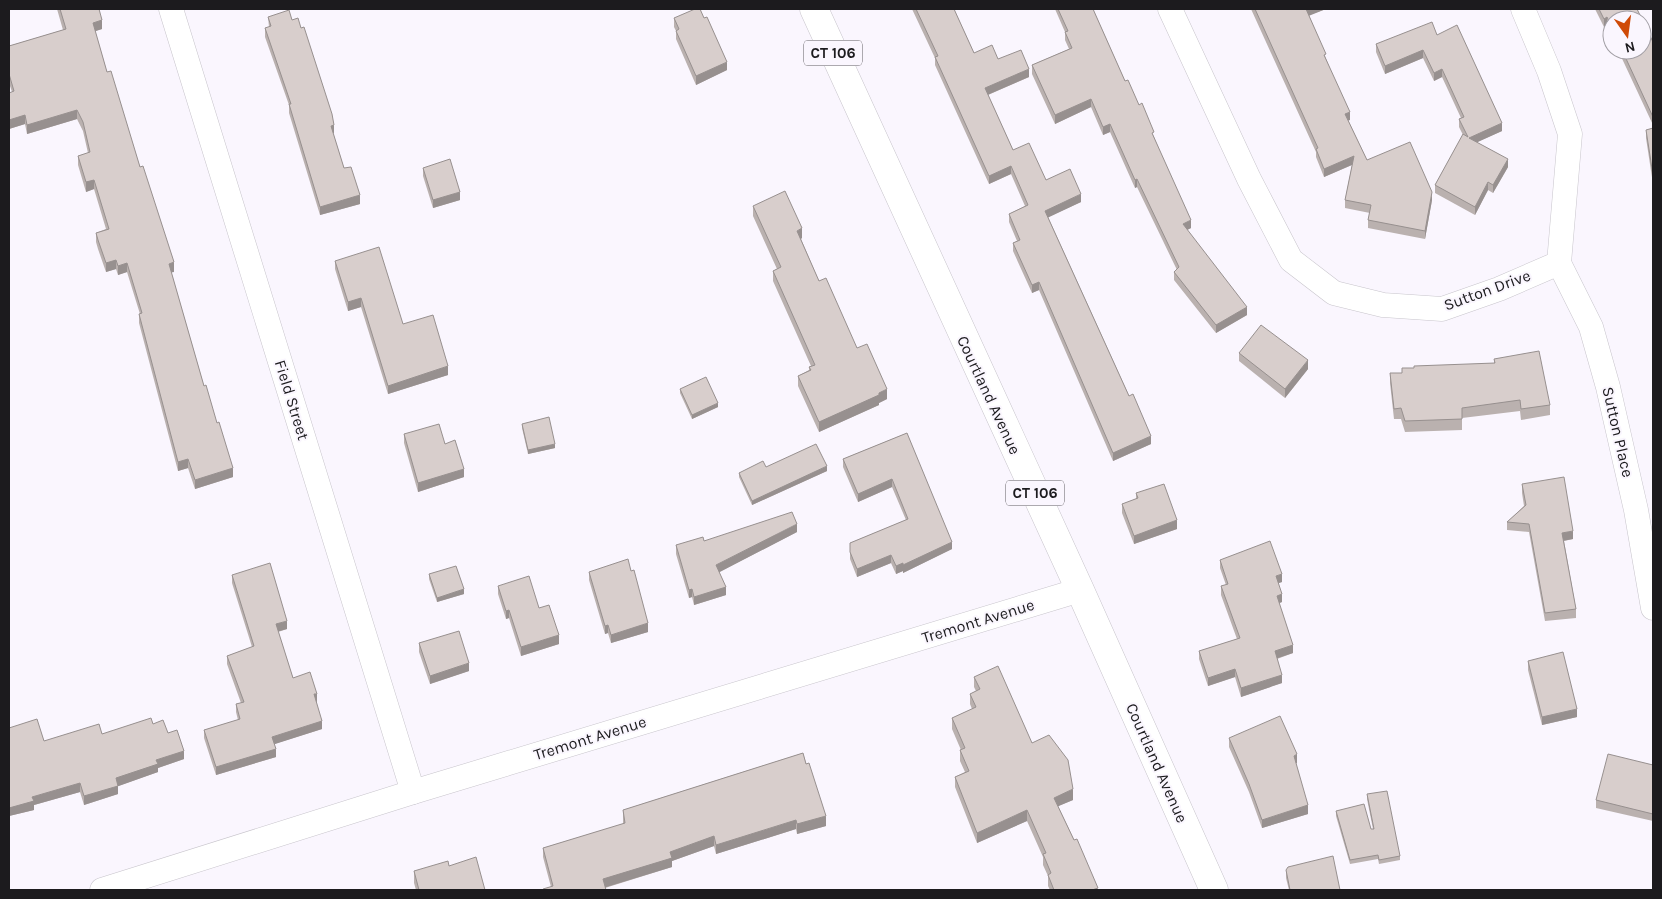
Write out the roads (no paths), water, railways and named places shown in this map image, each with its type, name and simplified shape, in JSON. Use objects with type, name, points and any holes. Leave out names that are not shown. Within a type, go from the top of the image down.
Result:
[{"type":"main road","name":"Courtland Avenue","points":[[814,9],[1080,590],[1214,890]]},
{"type":"street","name":"Field Street","points":[[172,9],[413,792]]},
{"type":"street","name":"Sutton Drive","points":[[1170,9],[1249,179],[1291,260],[1334,293],[1383,305],[1442,308],[1499,289],[1559,263]]},
{"type":"street","points":[[1523,9],[1549,71],[1570,134],[1559,263]]},
{"type":"street","name":"Sutton Place","points":[[1559,263],[1591,327],[1608,387],[1636,510],[1653,608]]},
{"type":"street","name":"Tremont Avenue","points":[[102,890],[413,792],[1080,590]]}]
